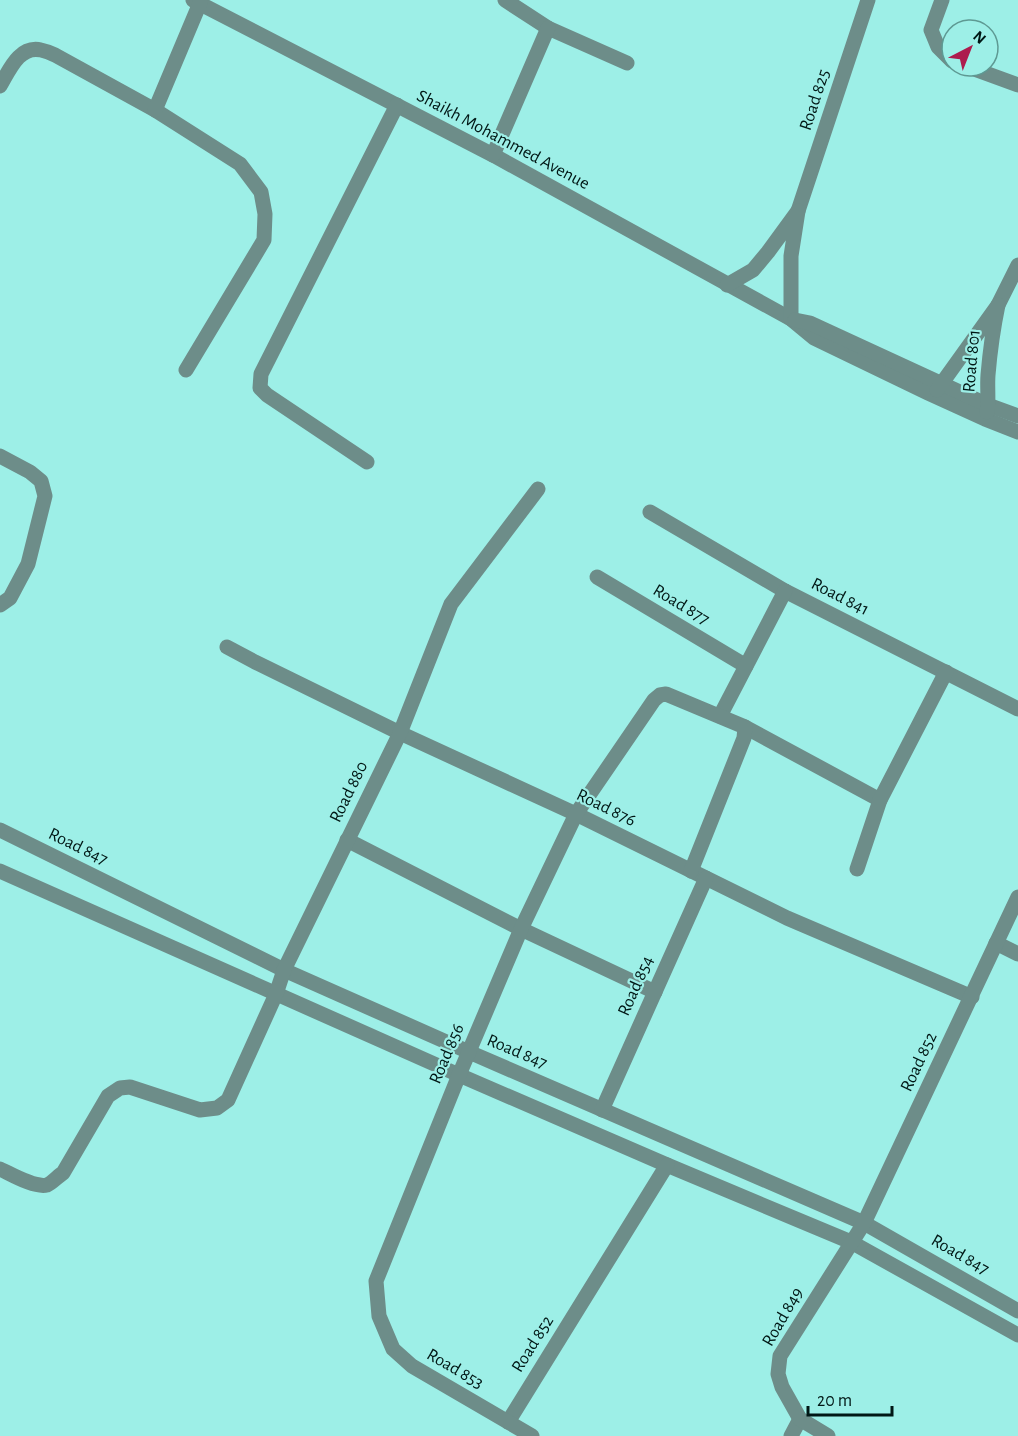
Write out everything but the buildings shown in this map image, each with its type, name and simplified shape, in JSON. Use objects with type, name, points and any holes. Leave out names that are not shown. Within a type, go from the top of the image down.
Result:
[{"type":"street","points":[[504,0],[548,28],[627,63]]},
{"type":"street","name":"Road 825","points":[[791,319],[791,256],[798,212],[868,0]]},
{"type":"street","points":[[940,49],[931,30],[942,0]]},
{"type":"street","points":[[155,110],[196,2]]},
{"type":"street","name":"Shaikh Mohammed Avenue","points":[[196,2],[493,155],[791,319],[810,323],[937,390],[987,412],[1018,432]]},
{"type":"street","points":[[493,155],[548,28]]},
{"type":"street","points":[[0,86],[23,52],[39,49],[55,55],[155,110],[240,164],[261,192],[265,214],[264,240],[186,370]]},
{"type":"street","points":[[999,78],[1018,85]]},
{"type":"street","points":[[367,462],[267,395],[260,388],[261,374],[397,105]]},
{"type":"street","name":"Road 825","points":[[727,285],[753,270],[798,212]]},
{"type":"street","name":"Road 801","points":[[937,390],[998,305],[1018,265]]},
{"type":"street","name":"Road 801","points":[[987,412],[990,345],[998,305]]},
{"type":"street","name":"Shaikh Mohammed Avenue","points":[[987,412],[1018,416]]},
{"type":"street","points":[[0,456],[30,472],[41,481],[45,496],[28,564],[10,598],[0,605]]},
{"type":"street","name":"Road 880","points":[[0,1169],[34,1184],[47,1185],[63,1173],[108,1096],[120,1088],[130,1087],[200,1110],[217,1108],[228,1100],[276,994],[284,970],[400,733],[451,604],[538,489]]},
{"type":"street","name":"Road 841","points":[[650,512],[785,591],[1018,709]]},
{"type":"street","name":"Road 877","points":[[597,577],[746,666]]},
{"type":"street","points":[[785,591],[720,716],[745,727],[880,800]]},
{"type":"street","name":"Road 876","points":[[227,647],[400,733],[576,814],[787,918],[972,997]]},
{"type":"street","points":[[857,870],[880,800],[946,672]]},
{"type":"street","name":"Road 856","points":[[379,1316],[376,1281],[521,929],[576,814],[660,694],[666,694],[720,716]]},
{"type":"street","points":[[691,871],[744,738],[745,727]]},
{"type":"street","name":"Road 847","points":[[0,830],[284,970],[864,1223],[1018,1311]]},
{"type":"street","points":[[347,840],[521,929],[655,992]]},
{"type":"street","points":[[0,871],[459,1075],[851,1242],[1018,1335]]},
{"type":"street","name":"Road 854","points":[[602,1110],[706,878]]},
{"type":"street","name":"Road 852","points":[[851,1242],[864,1223],[1018,897]]},
{"type":"street","points":[[996,943],[1018,954]]},
{"type":"street","name":"Road 852","points":[[508,1422],[668,1165]]},
{"type":"street","name":"Road 849","points":[[828,1436],[800,1419],[782,1387],[778,1374],[780,1356],[851,1242]]},
{"type":"street","name":"Road 853","points":[[379,1316],[393,1349],[412,1366],[532,1436]]},
{"type":"street","points":[[791,1436],[800,1419]]}]
